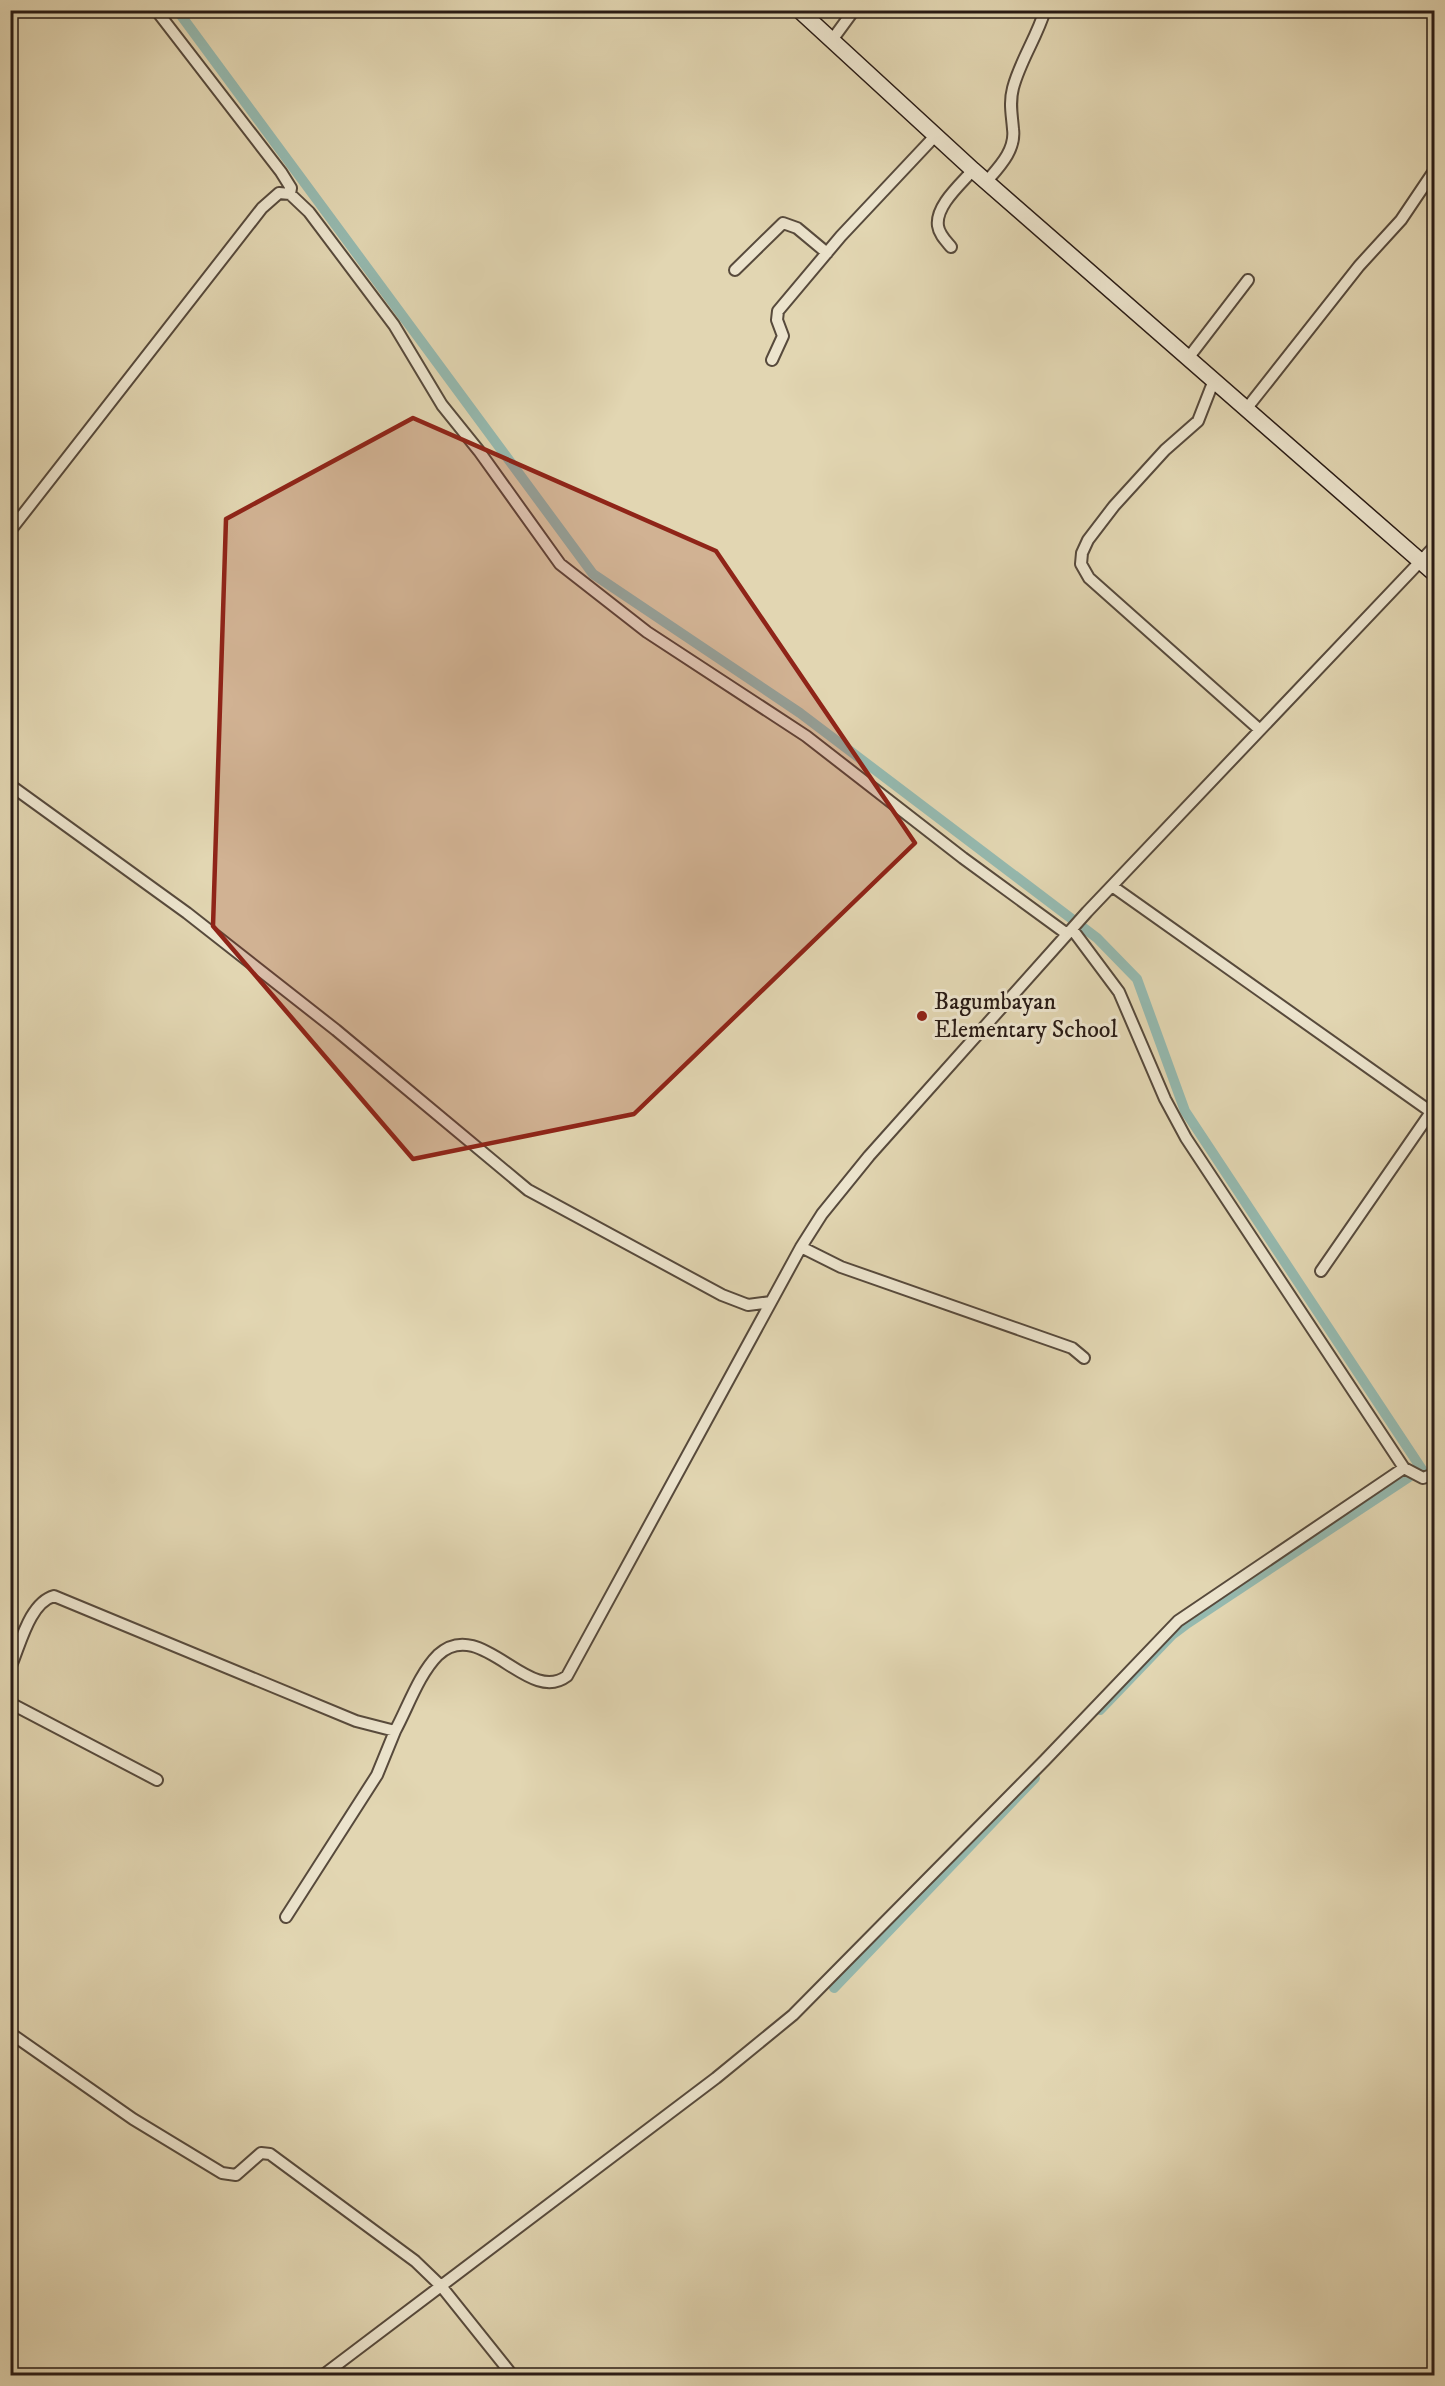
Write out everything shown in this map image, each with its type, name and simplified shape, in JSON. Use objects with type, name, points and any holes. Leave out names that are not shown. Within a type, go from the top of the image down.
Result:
[{"type":"main road","points":[[799,10],[973,170],[1434,573]]},
{"type":"street","points":[[156,10],[281,172],[291,188],[290,194]]},
{"type":"street","points":[[832,40],[854,10]]},
{"type":"street","points":[[987,182],[1011,149],[1014,130],[1010,102],[1013,86],[1037,35],[1045,10]]},
{"type":"street","points":[[772,360],[783,336],[777,320],[778,311],[827,253],[936,135]]},
{"type":"street","points":[[951,247],[939,231],[939,215],[946,202],[973,170]]},
{"type":"street","points":[[1247,408],[1352,274],[1401,220],[1434,171]]},
{"type":"street","points":[[10,531],[262,208],[279,193],[290,194],[309,212],[394,325],[442,405],[479,451],[560,564],[647,632],[806,735],[963,858],[1071,930],[1119,992],[1165,1099],[1186,1138],[1404,1468],[1423,1478],[1434,1474]]},
{"type":"street","points":[[735,270],[783,223],[797,228],[827,253]]},
{"type":"street","points":[[1189,357],[1248,280]]},
{"type":"street","points":[[1214,380],[1198,421],[1165,450],[1099,524],[1082,553],[1081,564],[1089,578],[1260,730]]},
{"type":"street","points":[[286,1917],[377,1775],[395,1731],[428,1668],[439,1655],[453,1646],[465,1645],[479,1648],[540,1681],[560,1682],[567,1676],[801,1247],[822,1214],[869,1156],[1087,912],[1434,547]]},
{"type":"street","points":[[10,785],[187,913],[326,1023],[528,1190],[722,1295],[748,1305],[771,1302]]},
{"type":"street","points":[[1112,885],[1433,1113],[1321,1271]]},
{"type":"street","points":[[801,1247],[841,1267],[1072,1348],[1084,1358]]},
{"type":"street","points":[[748,1305],[760,1322]]},
{"type":"street","points":[[322,2376],[563,2190],[716,2078],[811,1999],[1178,1621],[1404,1468]]},
{"type":"street","points":[[10,1668],[36,1610],[48,1598],[59,1597],[356,1720],[395,1731]]},
{"type":"street","points":[[10,1703],[157,1780]]},
{"type":"street","points":[[10,2033],[133,2119],[222,2173],[236,2175],[261,2153],[270,2154],[386,2237],[441,2286],[513,2376]]},
{"type":"highlighted area","points":[[413,418],[716,551],[915,843],[634,1114],[413,1159],[213,926],[226,519]]},
{"type":"waterway","points":[[177,10],[593,574],[800,713],[1097,938],[1137,979],[1185,1111],[1425,1474]]},
{"type":"waterway","points":[[1100,1710],[1172,1635],[1409,1477]]},
{"type":"waterway","points":[[834,1988],[1035,1778]]},
{"type":"place","name":"Bagumbayan Elementary School","points":[[922,1016]]}]
